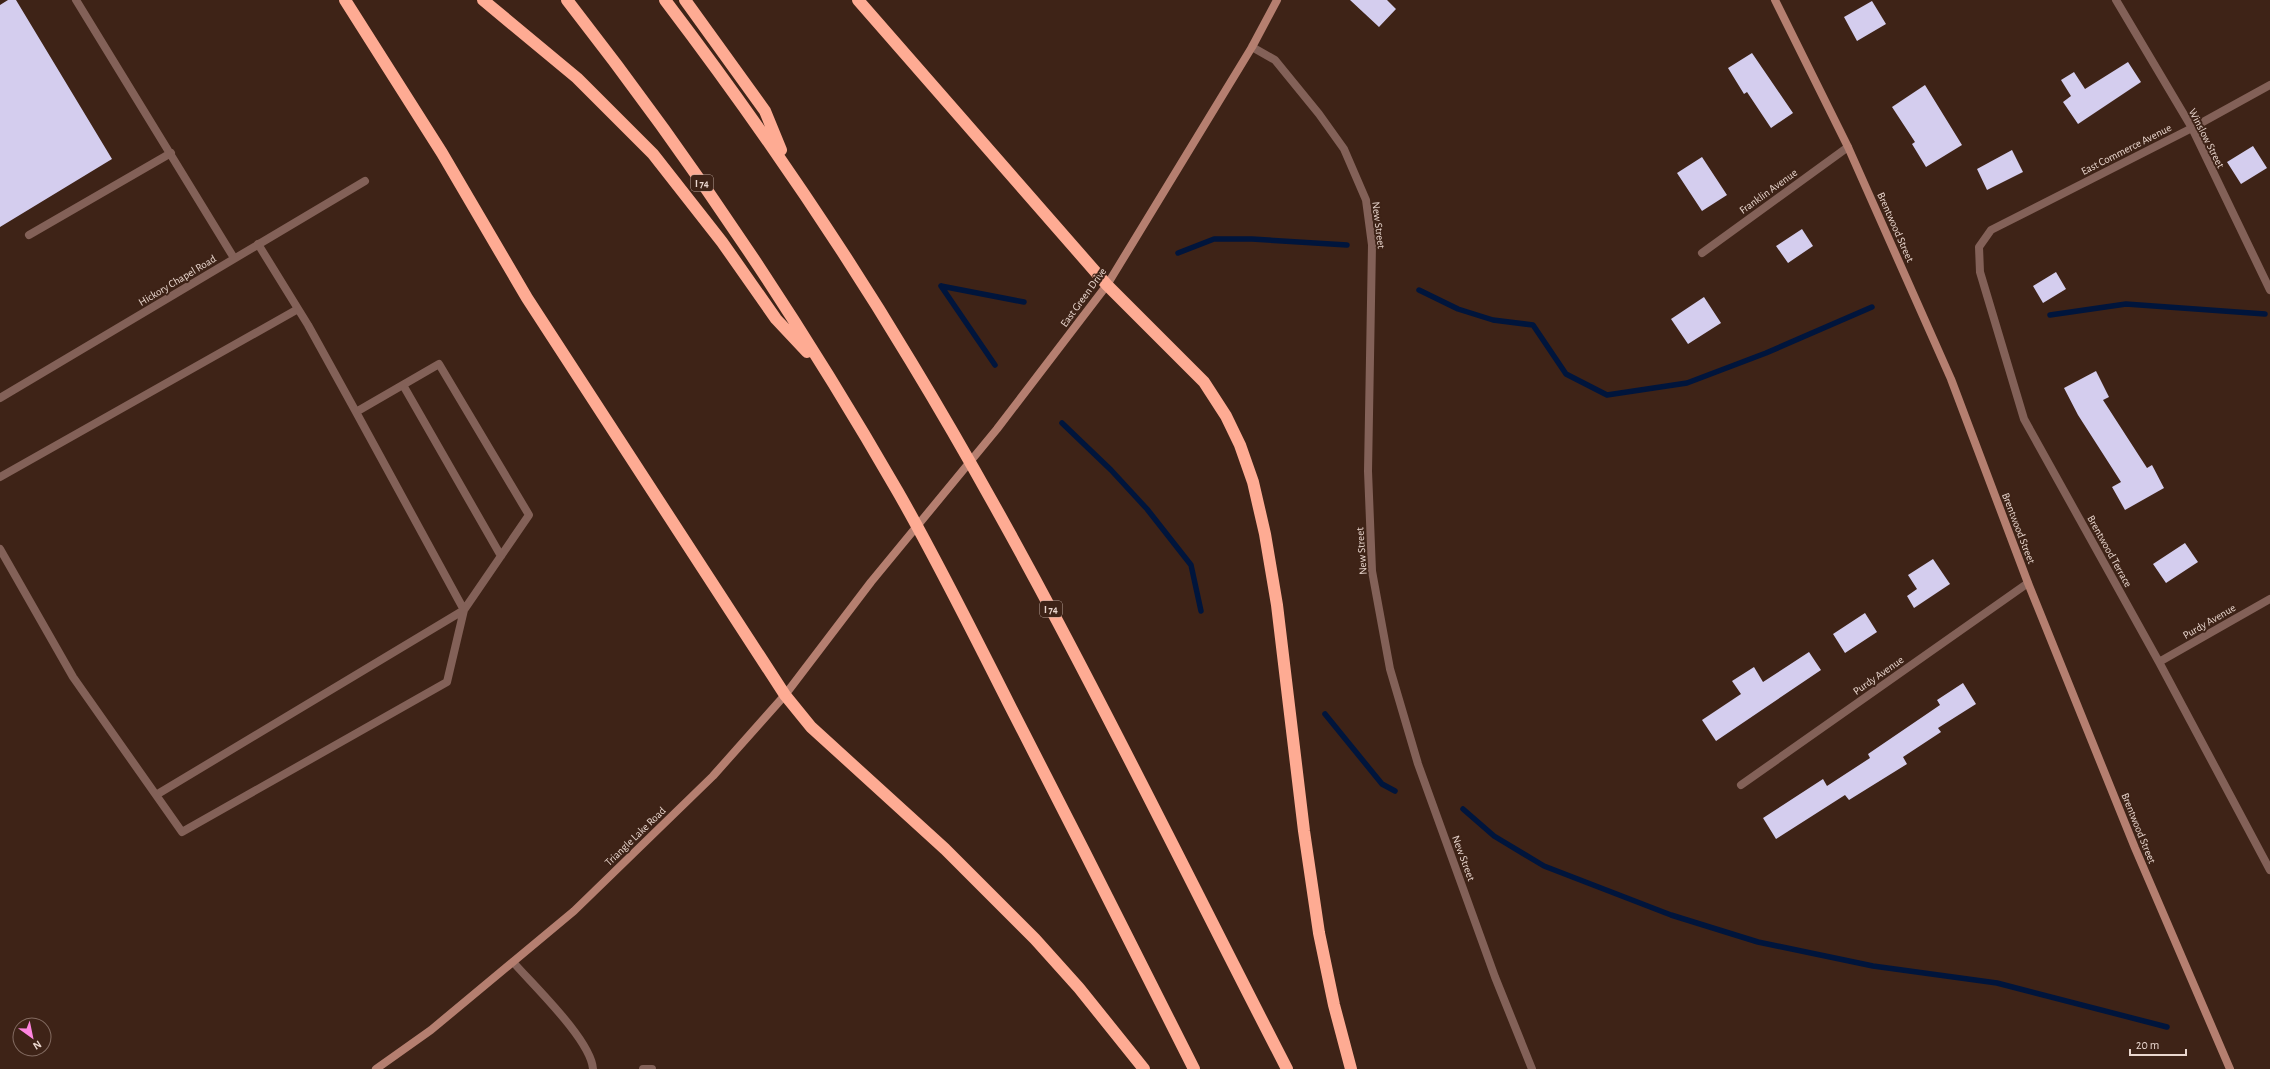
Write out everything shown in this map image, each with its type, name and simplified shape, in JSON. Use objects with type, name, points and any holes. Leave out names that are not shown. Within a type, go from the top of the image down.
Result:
[{"type":"highway","points":[[345,0],[442,153],[527,298],[785,695],[810,727],[946,849],[1035,939],[1084,994],[1144,1069]]},
{"type":"highway","points":[[483,0],[577,78],[653,154],[722,242],[776,319],[828,373]]},
{"type":"highway","name":"I 74","points":[[567,0],[660,124],[717,204],[828,373],[899,495],[986,658],[1194,1069]]},
{"type":"highway","name":"I 74","points":[[665,0],[787,166],[912,362],[1006,525],[1093,687],[1287,1069]]},
{"type":"highway","points":[[685,0],[765,111],[787,166]]},
{"type":"highway","points":[[858,0],[1107,285],[1204,382],[1226,416],[1240,445],[1253,482],[1265,534],[1277,605],[1304,831],[1319,933],[1334,1005],[1352,1069]]},
{"type":"main road","name":"East Green Drive","points":[[871,582],[997,430],[1107,285],[1252,47],[1278,0]]},
{"type":"main road","name":"Brentwood Street","points":[[1774,0],[1848,147],[1952,379],[2028,583],[2135,848],[2230,1069]]},
{"type":"main road","name":"Triangle Lake Road","points":[[376,1069],[431,1030],[574,912],[713,776],[785,695],[871,582]]},
{"type":"street","points":[[76,0],[234,258]]},
{"type":"street","name":"Winslow Street","points":[[2116,0],[2192,128],[2270,290]]},
{"type":"street","name":"New Street","points":[[1252,47],[1274,60],[1320,114],[1344,150],[1366,200],[1372,246],[1368,471],[1372,563],[1390,669],[1418,764],[1495,977],[1532,1069]]},
{"type":"street","name":"East Commerce Avenue","points":[[1991,230],[2192,128],[2270,85]]},
{"type":"street","name":"Franklin Avenue","points":[[1702,253],[1848,147]]},
{"type":"street","points":[[29,235],[171,153]]},
{"type":"street","name":"Hickory Chapel Road","points":[[0,398],[365,181]]},
{"type":"street","name":"Brentwood Terrace","points":[[1991,230],[1979,247],[1980,272],[2024,419],[2160,662],[2270,870]]},
{"type":"street","points":[[258,244],[298,309],[356,412],[464,610]]},
{"type":"street","points":[[0,477],[298,309]]},
{"type":"street","points":[[0,549],[73,677],[182,832],[447,682],[464,610],[530,515],[440,364],[356,412]]},
{"type":"street","points":[[403,385],[501,556]]},
{"type":"street","name":"Purdy Avenue","points":[[1741,785],[2028,583]]},
{"type":"street","name":"Purdy Avenue","points":[[2160,662],[2270,599]]},
{"type":"street","points":[[156,795],[464,610]]},
{"type":"street","points":[[513,962],[580,1037],[593,1063],[593,1069]]},
{"type":"street","points":[[643,1069],[652,1069]]},
{"type":"building","points":[[8,0],[16,0],[112,159],[0,227],[0,5]]},
{"type":"building","points":[[1350,0],[1387,0],[1396,9],[1379,27]]},
{"type":"building","points":[[1872,1],[1886,24],[1857,41],[1844,17]]},
{"type":"building","points":[[1752,53],[1793,113],[1771,128],[1747,92],[1744,94],[1728,68]]},
{"type":"building","points":[[2128,62],[2141,82],[2078,124],[2063,102],[2071,96],[2061,80],[2074,72],[2085,89]]},
{"type":"building","points":[[1925,85],[1962,145],[1926,167],[1912,144],[1915,142],[1892,107]]},
{"type":"building","points":[[2253,146],[2267,168],[2241,184],[2227,162]]},
{"type":"building","points":[[2012,150],[2023,172],[1987,190],[1977,169]]},
{"type":"building","points":[[1702,157],[1727,195],[1702,211],[1677,173]]},
{"type":"building","points":[[1802,229],[1813,246],[1788,263],[1776,246]]},
{"type":"building","points":[[2056,272],[2066,289],[2043,303],[2033,286]]},
{"type":"building","points":[[1704,297],[1721,323],[1688,344],[1671,319]]},
{"type":"building","points":[[2096,371],[2109,397],[2103,400],[2147,468],[2152,465],[2164,488],[2125,510],[2112,487],[2121,482],[2078,415],[2064,388]]},
{"type":"building","points":[[2185,543],[2198,562],[2166,583],[2153,564]]},
{"type":"building","points":[[1933,559],[1950,584],[1914,608],[1907,596],[1917,589],[1908,575]]},
{"type":"building","points":[[1865,613],[1877,632],[1845,653],[1833,634]]},
{"type":"building","points":[[1809,652],[1821,670],[1716,741],[1702,720],[1741,694],[1732,681],[1754,667],[1763,682]]},
{"type":"building","points":[[1963,683],[1976,704],[1938,728],[1941,732],[1903,757],[1907,764],[1849,800],[1845,795],[1776,839],[1763,818],[1823,779],[1827,786],[1870,758],[1868,754],[1940,705],[1937,700]]},
{"type":"waterway","points":[[1178,253],[1214,239],[1252,239],[1347,245]]},
{"type":"waterway","points":[[941,286],[995,365]]},
{"type":"waterway","points":[[941,286],[1024,302]]},
{"type":"waterway","points":[[1419,290],[1458,309],[1493,320],[1533,325],[1566,374],[1607,395],[1687,383],[1766,353],[1872,307]]},
{"type":"waterway","points":[[2050,315],[2126,304],[2265,314]]},
{"type":"waterway","points":[[1062,423],[1111,470],[1147,509],[1191,565],[1201,611]]},
{"type":"waterway","points":[[1325,714],[1382,784],[1395,791]]},
{"type":"waterway","points":[[1463,809],[1494,836],[1544,866],[1671,915],[1758,942],[1873,966],[1997,983],[2167,1027]]}]
